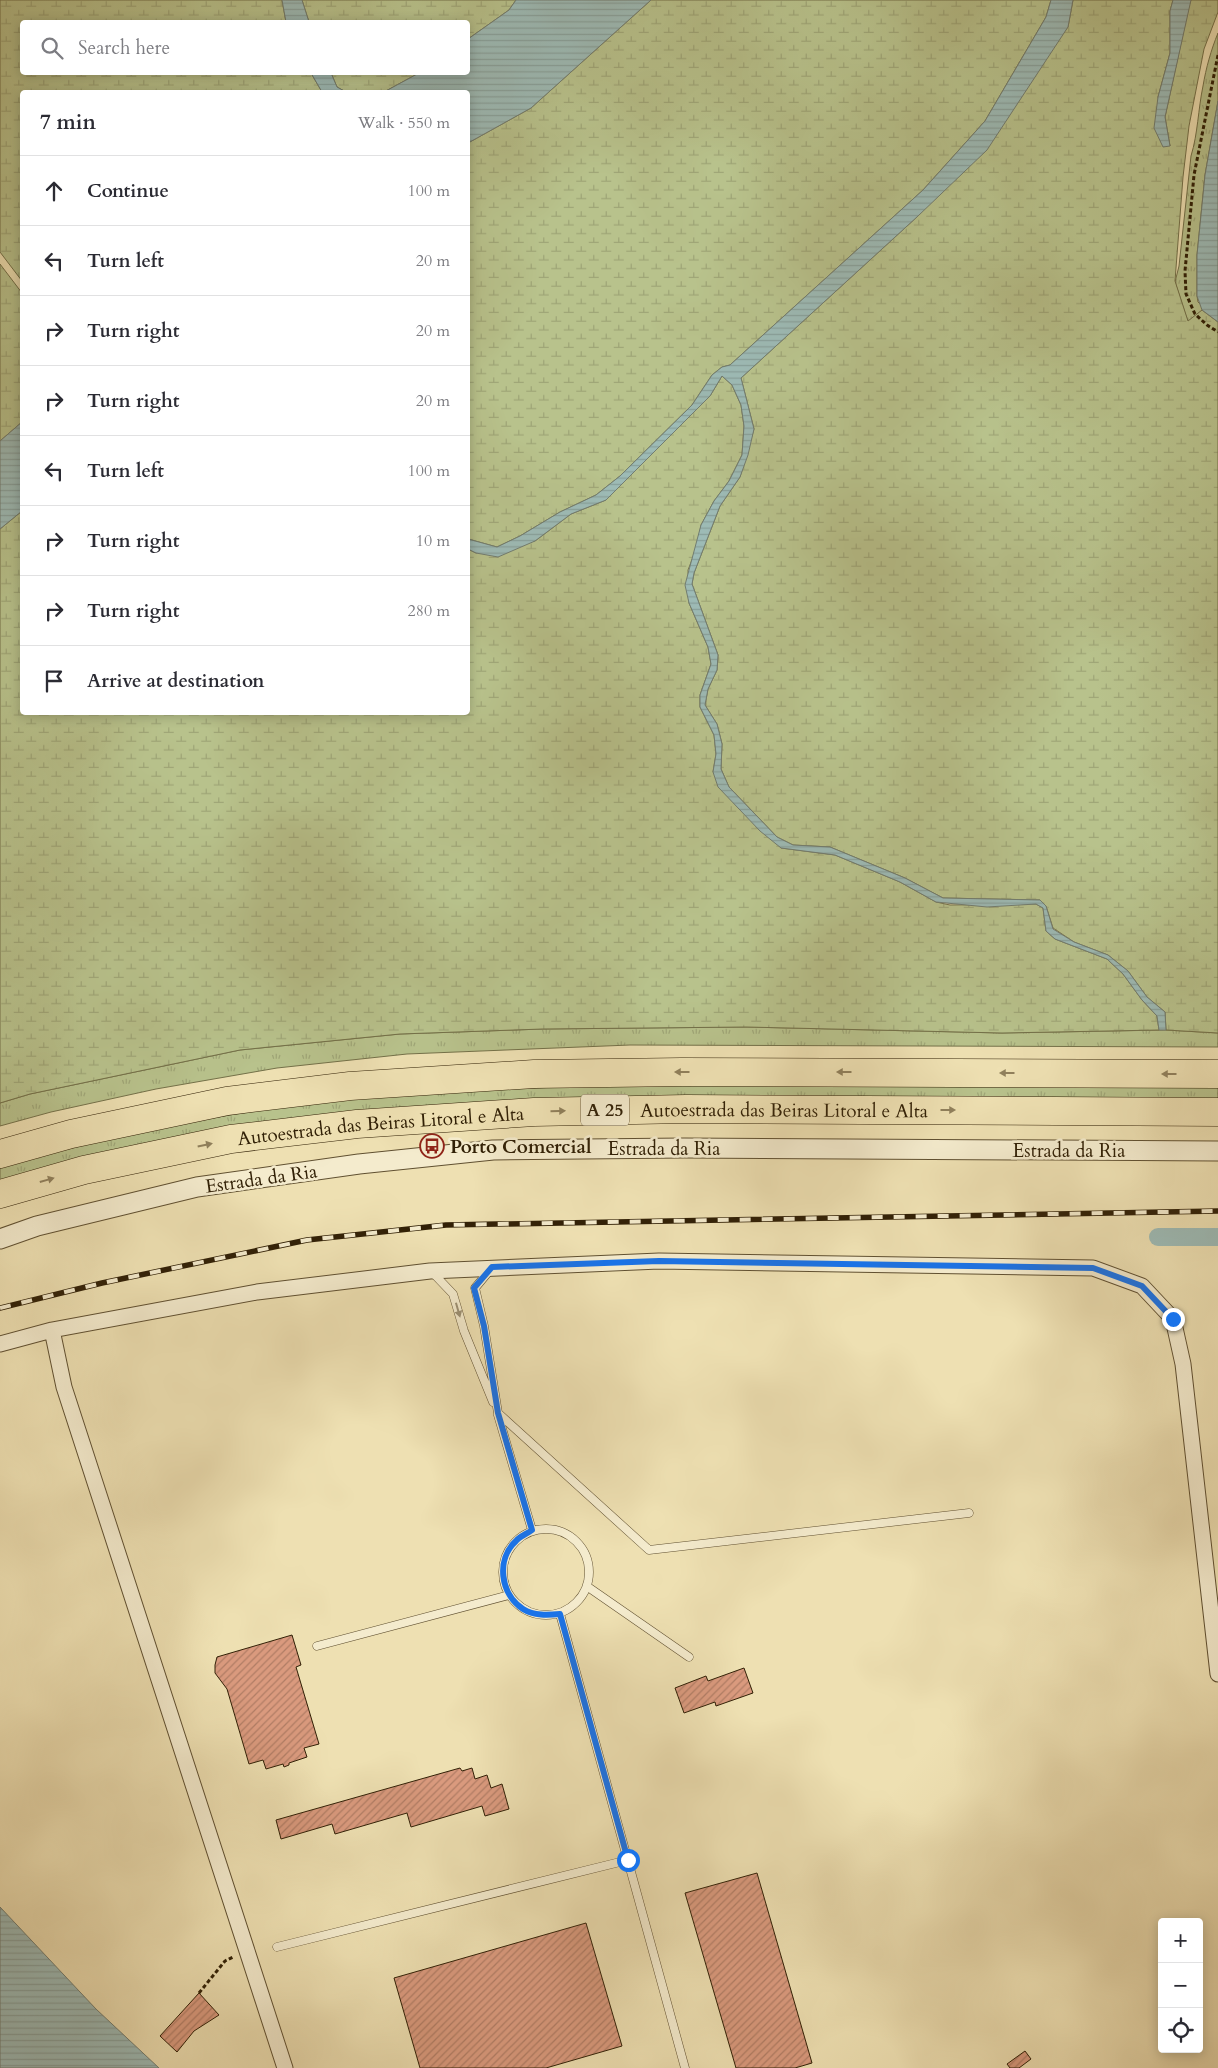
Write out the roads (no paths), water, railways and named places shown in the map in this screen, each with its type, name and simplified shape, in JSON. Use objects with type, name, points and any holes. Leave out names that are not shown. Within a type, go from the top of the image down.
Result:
[{"type":"highway","name":"Autoestrada das Beiras Litoral e Alta","points":[[0,1154],[71,1134],[227,1101],[350,1086],[485,1077],[534,1074],[682,1072],[1218,1074]]},
{"type":"highway","name":"Autoestrada das Beiras Litoral e Alta","points":[[0,1194],[84,1170],[231,1139],[357,1124],[534,1112],[686,1109],[1218,1112]]},
{"type":"street","name":"Estrada da Ria","points":[[0,1239],[38,1226],[197,1187],[359,1164],[493,1150],[684,1148],[1218,1151]]},
{"type":"street","points":[[0,1344],[52,1330],[257,1292],[430,1271],[659,1261],[1093,1268],[1142,1286],[1173,1319],[1183,1364],[1218,1674]]},
{"type":"street","points":[[52,1330],[64,1387],[285,2068]]},
{"type":"lane","points":[[492,1267],[474,1288],[484,1326],[498,1413],[649,1550],[969,1513]]},
{"type":"lane","points":[[430,1271],[453,1294],[464,1331],[498,1413],[532,1530]]},
{"type":"lane","points":[[552,1528],[570,1535],[584,1549],[590,1568],[588,1587],[577,1604],[560,1614],[541,1616],[523,1609],[509,1595],[503,1576],[505,1557],[516,1541],[532,1530],[552,1528]]},
{"type":"lane","points":[[588,1587],[688,1657]]},
{"type":"lane","points":[[317,1646],[509,1595]]},
{"type":"lane","points":[[560,1614],[685,2068]]},
{"type":"lane","points":[[277,1947],[628,1860]]},
{"type":"water","points":[[282,0],[302,0],[308,20],[286,20]]},
{"type":"water","points":[[516,0],[651,0],[531,108],[470,142],[470,90],[388,90],[415,75],[470,75],[470,38],[509,10]]},
{"type":"water","points":[[1051,0],[1073,0],[1068,27],[987,150],[918,216],[741,378],[754,429],[748,455],[740,477],[720,506],[694,573],[692,584],[718,655],[717,670],[708,689],[705,705],[717,724],[722,744],[721,769],[729,787],[777,837],[793,845],[830,847],[905,878],[943,898],[1040,900],[1046,906],[1053,929],[1074,942],[1108,955],[1128,971],[1147,997],[1165,1012],[1166,1030],[1159,1030],[1157,1016],[1142,1000],[1123,974],[1107,959],[1055,939],[1046,931],[1043,908],[1036,904],[987,907],[936,902],[900,882],[835,855],[781,848],[760,831],[718,787],[713,772],[716,754],[714,735],[700,707],[700,695],[711,664],[708,647],[689,603],[685,585],[701,525],[714,501],[729,481],[742,455],[744,426],[741,405],[732,385],[722,376],[710,396],[606,500],[571,514],[535,541],[498,557],[470,550],[470,540],[497,547],[520,536],[560,512],[596,495],[620,476],[692,405],[712,375],[722,367],[730,365],[923,190],[985,121],[1046,17]]},
{"type":"water","points":[[1173,0],[1191,0],[1165,117],[1170,146],[1163,147],[1154,128],[1158,97],[1170,53],[1170,11]]},
{"type":"water","points":[[312,75],[332,75],[337,87],[342,90],[321,90]]},
{"type":"water","points":[[1218,101],[1218,322],[1202,310],[1197,296],[1197,255],[1205,175]]},
{"type":"water","points":[[20,424],[20,513],[0,529],[0,441]]},
{"type":"water","points":[[0,1907],[96,2009],[159,2068],[0,2068]]},
{"type":"waterway","points":[[1158,1237],[1218,1237]]},
{"type":"railway","points":[[0,1308],[102,1283],[307,1240],[446,1225],[1218,1211]]},
{"type":"place","name":"Porto Comercial","points":[[432,1146]]}]
